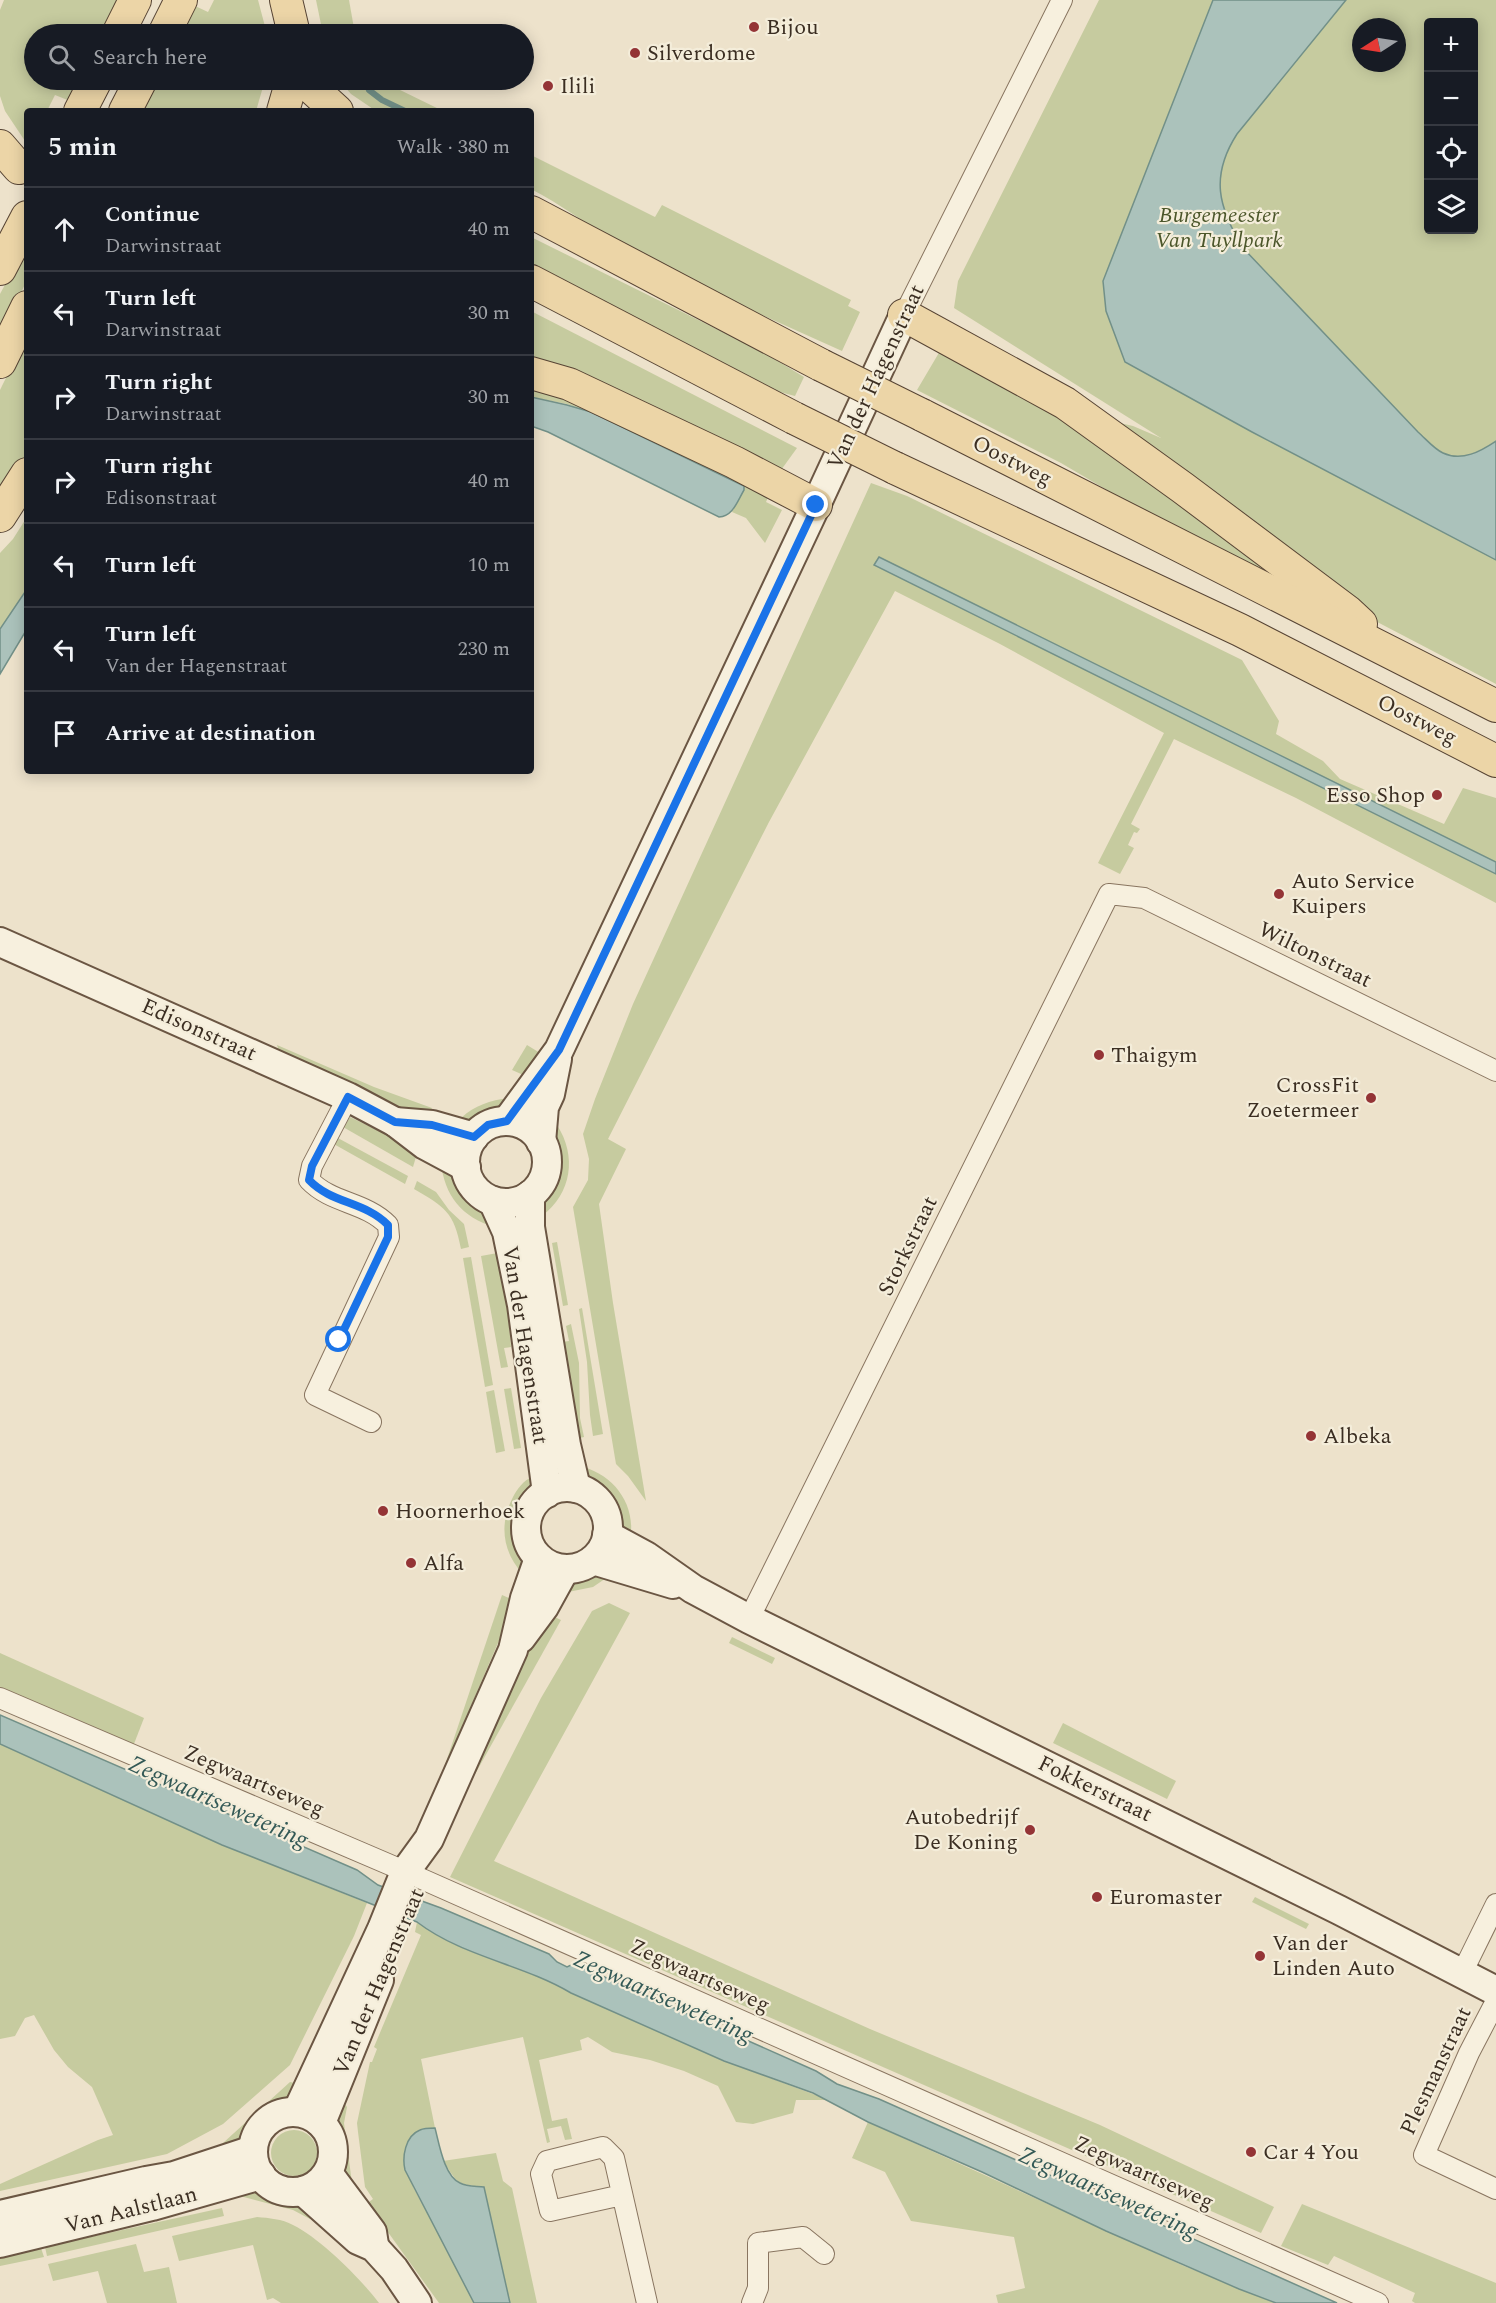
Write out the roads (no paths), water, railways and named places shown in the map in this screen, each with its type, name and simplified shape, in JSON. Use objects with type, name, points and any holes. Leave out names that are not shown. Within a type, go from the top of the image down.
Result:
[{"type":"main road","points":[[123,24],[135,0]]},
{"type":"main road","points":[[169,24],[181,0]]},
{"type":"main road","points":[[287,0],[292,24]]},
{"type":"main road","points":[[82,108],[91,90]]},
{"type":"main road","points":[[127,108],[136,90]]},
{"type":"main road","points":[[284,108],[289,90]]},
{"type":"main road","points":[[314,90],[334,108]]},
{"type":"main road","name":"Oostweg","points":[[534,214],[821,365],[1496,706]]},
{"type":"main road","points":[[0,269],[22,227]]},
{"type":"main road","name":"Oostweg","points":[[534,283],[794,418],[1240,630],[1496,761]]},
{"type":"main road","points":[[534,297],[593,326],[649,342]]},
{"type":"main road","points":[[0,362],[24,313]]},
{"type":"main road","points":[[904,315],[1065,403],[1338,604],[1395,655]]},
{"type":"main road","points":[[534,374],[569,384],[734,462],[816,505]]},
{"type":"main road","points":[[0,516],[24,479]]},
{"type":"street","name":"Van der Hagenstraat","points":[[507,1121],[559,1050],[904,315],[1062,0]]},
{"type":"street","name":"Wiltonstraat","points":[[1109,894],[1144,898],[1496,1071]]},
{"type":"street","name":"Storkstraat","points":[[749,1619],[1109,894]]},
{"type":"street","name":"Edisonstraat","points":[[0,942],[348,1097],[395,1122],[425,1145],[466,1167]]},
{"type":"street","name":"Van der Hagenstraat","points":[[541,1142],[544,1107],[550,1094],[559,1050]]},
{"type":"street","points":[[348,1097],[312,1166],[309,1180],[319,1191],[377,1214],[388,1225],[388,1237],[315,1395],[371,1422]]},
{"type":"street","points":[[507,1121],[527,1127],[541,1142],[546,1156],[545,1170],[540,1184],[530,1195],[512,1202],[493,1201],[474,1188],[466,1167],[467,1151],[474,1137],[488,1125],[507,1121]]},
{"type":"street","name":"Edisonstraat","points":[[395,1122],[432,1125],[474,1137]]},
{"type":"street","name":"Van der Hagenstraat","points":[[530,1195],[531,1227],[566,1445],[576,1488]]},
{"type":"street","name":"Van der Hagenstraat","points":[[493,1201],[507,1232],[522,1305],[546,1493]]},
{"type":"street","points":[[561,1488],[576,1488],[590,1494],[601,1506],[606,1520],[607,1535],[602,1549],[592,1560],[580,1567],[565,1569],[551,1566],[539,1558],[530,1545],[526,1523],[535,1503],[546,1493],[561,1488]]},
{"type":"street","name":"Fokkerstraat","points":[[607,1535],[646,1556],[693,1589],[749,1619],[1331,1906],[1496,1991]]},
{"type":"street","name":"Van der Hagenstraat","points":[[309,2117],[513,1650],[527,1592],[539,1558]]},
{"type":"street","name":"Fokkerstraat","points":[[592,1560],[693,1589]]},
{"type":"street","name":"Van der Hagenstraat","points":[[513,1650],[544,1607],[565,1569]]},
{"type":"street","name":"Zegwaartseweg","points":[[0,1698],[411,1881],[1378,2303]]},
{"type":"street","points":[[1462,1973],[1496,1904]]},
{"type":"street","name":"Plesmanstraat","points":[[1496,2001],[1469,2053],[1424,2155],[1496,2188]]},
{"type":"street","points":[[276,2116],[309,2117],[328,2131],[334,2152],[328,2173],[318,2184],[303,2191],[294,2193],[275,2188],[257,2163],[255,2140],[267,2122],[276,2116]]},
{"type":"street","name":"Van Aalstlaan","points":[[0,2215],[146,2181],[257,2163]]},
{"type":"street","name":"Van Aalstlaan","points":[[0,2243],[152,2206],[257,2163]]},
{"type":"street","points":[[328,2173],[372,2232],[374,2247]]},
{"type":"street","points":[[303,2191],[358,2240],[374,2247],[394,2269],[417,2303]]},
{"type":"street","points":[[622,2195],[647,2303]]},
{"type":"street","points":[[752,2303],[758,2288],[758,2243],[803,2237],[824,2254]]},
{"type":"water","points":[[1213,0],[1346,0],[1237,134],[1228,149],[1220,178],[1223,205],[1234,233],[1243,248],[1433,446],[1450,455],[1464,456],[1478,452],[1496,441],[1496,560],[1252,432],[1125,362],[1106,311],[1103,281]]},
{"type":"water","points":[[534,398],[591,412],[744,486],[744,490],[731,511],[719,517],[534,427]]},
{"type":"water","points":[[879,557],[1496,862],[1496,874],[874,565]]},
{"type":"water","points":[[24,593],[24,634],[0,674],[0,629]]},
{"type":"water","points":[[0,1715],[357,1870],[378,1885],[441,1908],[549,1954],[557,1962],[567,1967],[571,1965],[591,1971],[816,2071],[837,2084],[879,2099],[1337,2303],[1276,2303],[1239,2289],[868,2122],[813,2093],[724,2061],[552,1983],[454,1944],[417,1922],[222,1845],[0,1744]]},
{"type":"water","points":[[435,2128],[443,2159],[454,2179],[466,2185],[484,2187],[510,2303],[474,2303],[405,2170],[404,2153],[411,2137],[422,2129]]},
{"type":"waterway","points":[[369,90],[382,100],[399,108]]},
{"type":"place","name":"Bijou","points":[[754,27]]},
{"type":"place","name":"Silverdome","points":[[635,53]]},
{"type":"place","name":"Ilili","points":[[548,86]]},
{"type":"place","name":"Esso Shop","points":[[1437,795]]},
{"type":"place","name":"Auto Service Kuipers","points":[[1279,894]]},
{"type":"place","name":"Thaigym","points":[[1099,1055]]},
{"type":"place","name":"CrossFit Zoetermeer","points":[[1371,1098]]},
{"type":"place","name":"Albeka","points":[[1311,1436]]},
{"type":"place","name":"Hoornerhoek","points":[[383,1511]]},
{"type":"place","name":"Alfa","points":[[411,1563]]},
{"type":"place","name":"Autobedrijf De Koning","points":[[1030,1830]]},
{"type":"place","name":"Euromaster","points":[[1097,1897]]},
{"type":"place","name":"Van der Linden Auto","points":[[1260,1956]]},
{"type":"place","name":"Car 4 You","points":[[1251,2152]]},
{"type":"park label","name":"Burgemeester Van Tuyllpark","points":[[1219,228]]},
{"type":"water label","name":"Zegwaartsewetering","points":[[218,1802]]},
{"type":"water label","name":"Zegwaartsewetering","points":[[663,1997]]},
{"type":"water label","name":"Zegwaartsewetering","points":[[1108,2193]]}]
